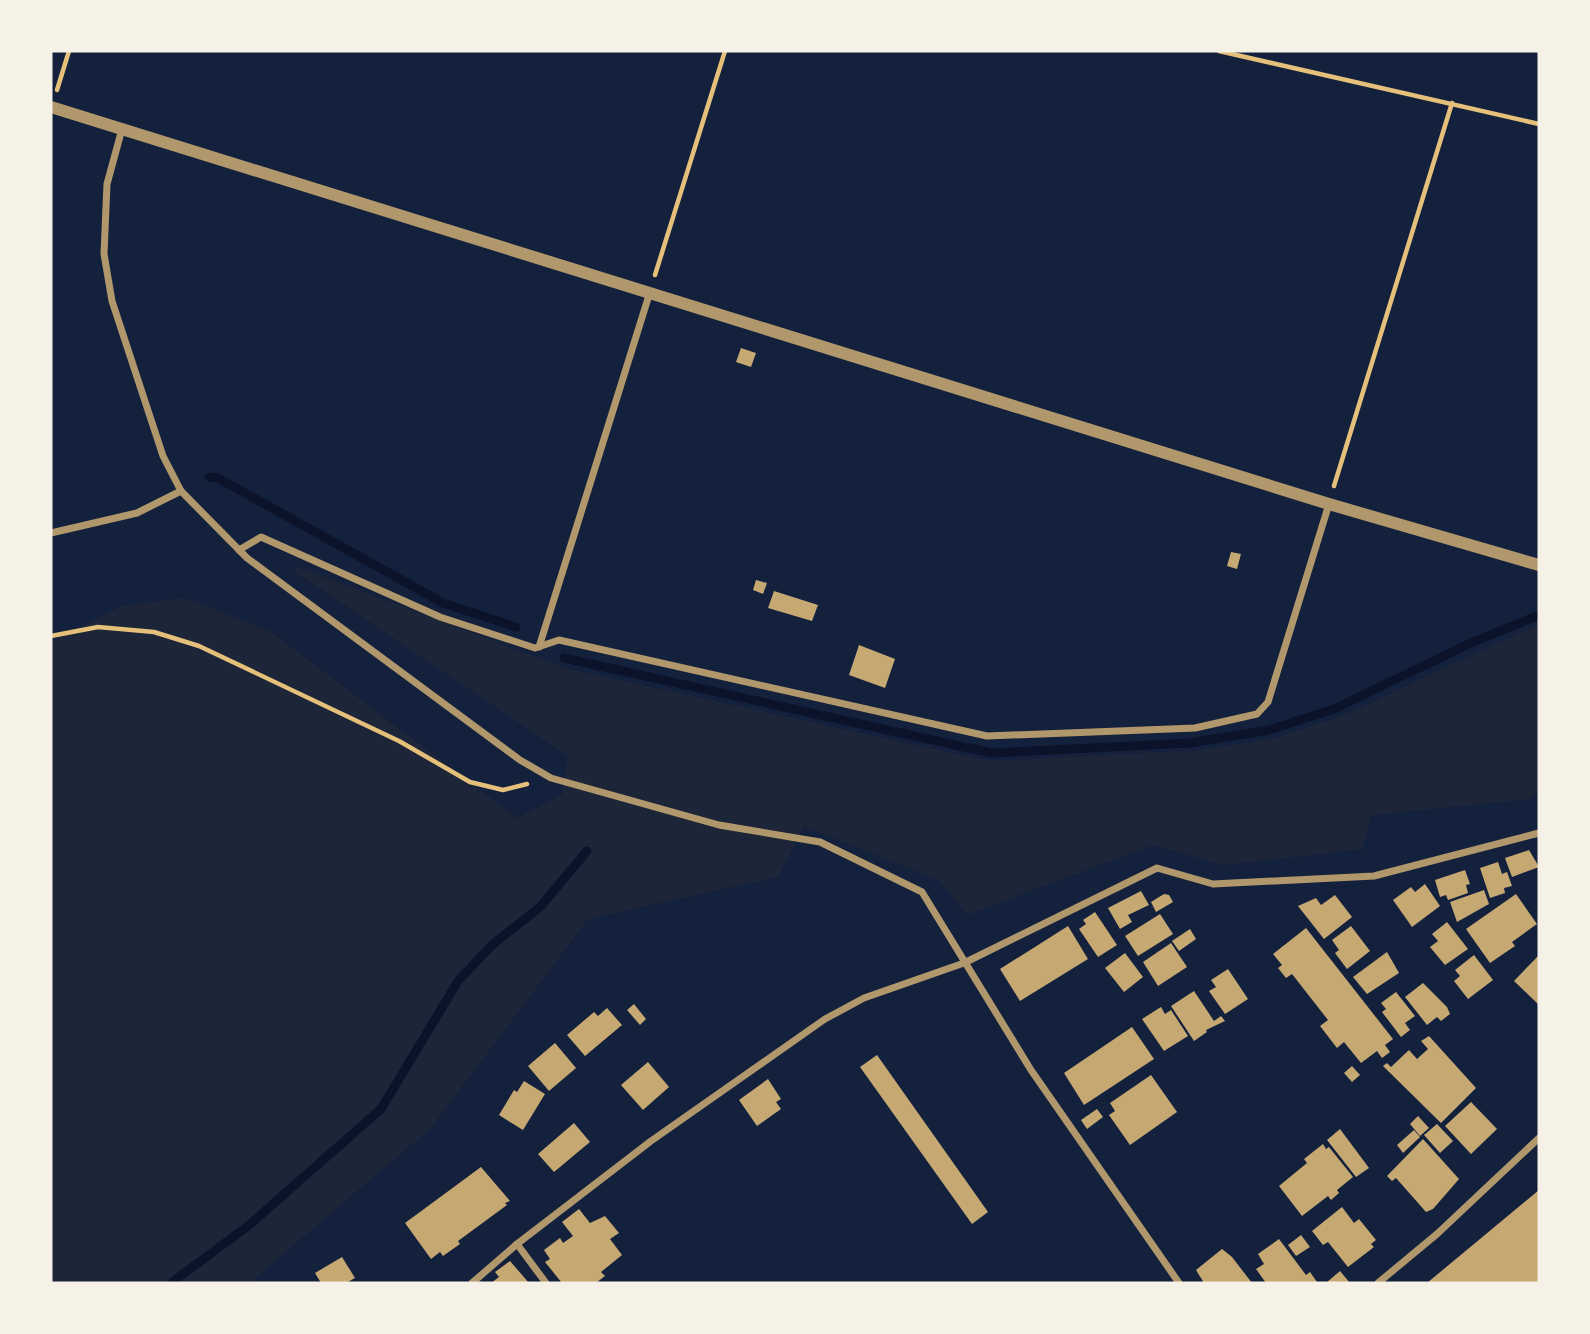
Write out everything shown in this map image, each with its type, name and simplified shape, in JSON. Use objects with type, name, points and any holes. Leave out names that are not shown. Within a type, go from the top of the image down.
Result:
[{"type":"street","points":[[51,107],[1329,504],[1539,565]]},
{"type":"street","points":[[122,129],[107,184],[104,254],[112,301],[163,456],[181,491],[239,551],[520,760],[546,775],[719,825],[820,842],[922,892],[1031,1070],[1179,1283]]},
{"type":"street","points":[[539,647],[650,292]]},
{"type":"street","points":[[51,533],[137,513],[181,491]]},
{"type":"street","points":[[239,551],[261,537],[440,617],[539,647],[559,640],[987,736],[1195,729],[1257,713],[1268,702],[1329,504]]},
{"type":"street","points":[[472,1283],[517,1244],[651,1141],[825,1019],[864,998],[964,963],[1157,868],[1213,884],[1374,876],[1509,842],[1538,830]]},
{"type":"street","points":[[1378,1283],[1437,1234],[1539,1138]]},
{"type":"street","points":[[517,1244],[546,1283]]},
{"type":"path","points":[[51,107],[69,51]]},
{"type":"path","points":[[650,292],[725,51]]},
{"type":"path","points":[[1219,51],[1539,124]]},
{"type":"path","points":[[1329,504],[1452,103]]},
{"type":"path","points":[[51,636],[99,627],[154,632],[199,646],[399,741],[470,782],[503,790],[546,775]]},
{"type":"shaded area","points":[[298,567],[565,668],[989,761],[1200,750],[1275,738],[1344,715],[1539,624],[1539,788],[1531,799],[1371,815],[1362,849],[1224,865],[1153,845],[967,915],[939,880],[804,826],[778,877],[588,919],[430,1129],[249,1283],[51,1283],[51,642],[122,606],[185,598],[270,631],[517,818],[562,795],[568,756],[294,571]]},
{"type":"building","points":[[741,348],[756,353],[751,367],[736,362]]},
{"type":"building","points":[[1231,552],[1241,554],[1237,569],[1227,566]]},
{"type":"building","points":[[756,580],[767,583],[763,594],[753,590]]},
{"type":"building","points":[[774,591],[818,605],[812,621],[768,608]]},
{"type":"building","points":[[859,645],[895,659],[885,688],[849,675]]},
{"type":"building","points":[[1529,850],[1539,867],[1512,877],[1505,858]]},
{"type":"building","points":[[1498,862],[1502,874],[1507,872],[1512,886],[1504,888],[1505,893],[1490,898],[1480,868]]},
{"type":"building","points":[[1465,870],[1470,884],[1466,885],[1468,893],[1448,900],[1446,895],[1440,897],[1435,880]]},
{"type":"building","points":[[1425,884],[1440,906],[1412,927],[1393,900],[1411,887],[1415,892]]},
{"type":"building","points":[[1484,890],[1489,904],[1457,922],[1450,902]]},
{"type":"building","points":[[1141,891],[1149,905],[1128,915],[1132,922],[1120,929],[1108,908]]},
{"type":"building","points":[[1164,894],[1169,895],[1173,902],[1156,912],[1151,902]]},
{"type":"building","points":[[1516,894],[1537,924],[1512,942],[1515,946],[1490,963],[1466,929]]},
{"type":"building","points":[[1335,895],[1352,917],[1324,939],[1298,906],[1316,898],[1321,905]]},
{"type":"building","points":[[1095,912],[1117,945],[1098,957],[1079,929],[1086,924],[1083,920]]},
{"type":"building","points":[[1160,914],[1173,934],[1138,956],[1125,936]]},
{"type":"building","points":[[1447,922],[1468,949],[1445,965],[1430,947],[1438,941],[1432,934]]},
{"type":"building","points":[[1068,926],[1088,959],[1020,1001],[1000,969]]},
{"type":"building","points":[[1351,926],[1370,951],[1347,969],[1335,953],[1339,950],[1332,940]]},
{"type":"building","points":[[1306,928],[1393,1039],[1385,1045],[1390,1052],[1382,1058],[1377,1051],[1361,1063],[1344,1042],[1337,1048],[1320,1026],[1328,1020],[1292,974],[1286,978],[1278,968],[1282,965],[1273,954]]},
{"type":"building","points":[[1190,929],[1196,939],[1179,951],[1172,941]]},
{"type":"building","points":[[1171,943],[1187,967],[1158,986],[1143,962]]},
{"type":"building","points":[[1387,952],[1399,973],[1367,994],[1353,977]]},
{"type":"building","points":[[1125,953],[1143,977],[1124,992],[1105,968]]},
{"type":"building","points":[[1474,955],[1493,980],[1468,999],[1454,981],[1460,976],[1455,970]]},
{"type":"building","points":[[1539,955],[1539,1005],[1514,981]]},
{"type":"building","points":[[1228,969],[1248,999],[1225,1014],[1209,991],[1216,987],[1211,980]]},
{"type":"building","points":[[1423,983],[1447,1007],[1450,1014],[1441,1021],[1437,1017],[1427,1025],[1405,997]]},
{"type":"building","points":[[1194,991],[1214,1021],[1221,1016],[1225,1021],[1206,1030],[1207,1032],[1194,1041],[1171,1006]]},
{"type":"building","points":[[1396,992],[1415,1016],[1405,1023],[1410,1030],[1401,1037],[1382,1012],[1386,1009],[1381,1003]]},
{"type":"building","points":[[634,1004],[646,1019],[640,1025],[627,1010]]},
{"type":"building","points":[[1161,1007],[1165,1014],[1171,1010],[1188,1036],[1164,1051],[1142,1019]]},
{"type":"building","points":[[607,1008],[622,1025],[585,1056],[567,1035],[594,1012],[598,1016]]},
{"type":"building","points":[[1132,1027],[1154,1059],[1084,1105],[1064,1073]]},
{"type":"building","points":[[1429,1036],[1476,1088],[1441,1123],[1383,1066],[1387,1063],[1391,1067],[1409,1050],[1417,1059],[1428,1049],[1421,1041]]},
{"type":"building","points":[[555,1043],[576,1068],[549,1091],[528,1066]]},
{"type":"building","points":[[877,1055],[988,1212],[972,1224],[860,1067]]},
{"type":"building","points":[[648,1062],[669,1087],[643,1110],[621,1085]]},
{"type":"building","points":[[1352,1066],[1360,1075],[1352,1082],[1344,1073]]},
{"type":"building","points":[[1151,1075],[1177,1112],[1130,1145],[1109,1115],[1115,1111],[1110,1103]]},
{"type":"building","points":[[768,1079],[781,1099],[776,1102],[781,1109],[757,1126],[739,1100]]},
{"type":"building","points":[[524,1081],[545,1094],[523,1130],[499,1115],[514,1090],[517,1092]]},
{"type":"building","points":[[1471,1102],[1497,1129],[1471,1154],[1445,1126]]},
{"type":"building","points":[[1097,1109],[1103,1117],[1087,1129],[1081,1120]]},
{"type":"building","points":[[1418,1116],[1429,1128],[1420,1136],[1410,1124]]},
{"type":"building","points":[[574,1123],[590,1142],[554,1172],[538,1154]]},
{"type":"building","points":[[1437,1124],[1453,1141],[1440,1153],[1424,1135]]},
{"type":"building","points":[[1340,1129],[1369,1168],[1356,1177],[1327,1140]]},
{"type":"building","points":[[1414,1130],[1420,1137],[1403,1153],[1397,1145]]},
{"type":"building","points":[[1423,1139],[1459,1179],[1433,1209],[1426,1212],[1396,1178],[1392,1181],[1387,1176]]},
{"type":"building","points":[[1323,1144],[1326,1149],[1329,1147],[1353,1177],[1337,1190],[1339,1193],[1331,1200],[1328,1196],[1302,1216],[1279,1186],[1307,1163],[1304,1159]]},
{"type":"building","points":[[481,1167],[510,1201],[458,1241],[460,1244],[443,1256],[440,1252],[431,1259],[405,1223]]},
{"type":"building","points":[[1539,1190],[1539,1283],[1427,1283]]},
{"type":"building","points":[[1342,1207],[1354,1223],[1359,1219],[1376,1240],[1371,1244],[1374,1247],[1348,1267],[1328,1242],[1323,1245],[1312,1231]]},
{"type":"building","points":[[579,1209],[590,1223],[605,1216],[619,1233],[610,1239],[622,1255],[601,1272],[605,1276],[596,1283],[562,1283],[545,1262],[550,1259],[544,1250],[560,1238],[563,1243],[573,1236],[562,1222]]},
{"type":"building","points":[[1301,1235],[1310,1247],[1296,1256],[1288,1245]]},
{"type":"building","points":[[1279,1239],[1306,1275],[1310,1272],[1317,1282],[1266,1283],[1256,1269],[1264,1264],[1258,1254]]},
{"type":"building","points":[[1222,1249],[1232,1257],[1252,1283],[1204,1283],[1196,1270]]},
{"type":"building","points":[[342,1257],[355,1278],[346,1283],[321,1283],[315,1273]]},
{"type":"building","points":[[510,1261],[529,1283],[491,1283],[499,1277],[495,1272]]},
{"type":"building","points":[[1340,1271],[1350,1283],[1326,1283]]},
{"type":"waterway","points":[[209,477],[218,478],[443,603],[516,627]]},
{"type":"waterway","points":[[564,658],[991,753],[1190,743],[1269,730],[1334,709],[1473,642],[1539,615]]},
{"type":"waterway","points":[[171,1283],[248,1226],[381,1109],[458,981],[493,944],[540,907],[587,851]]}]
